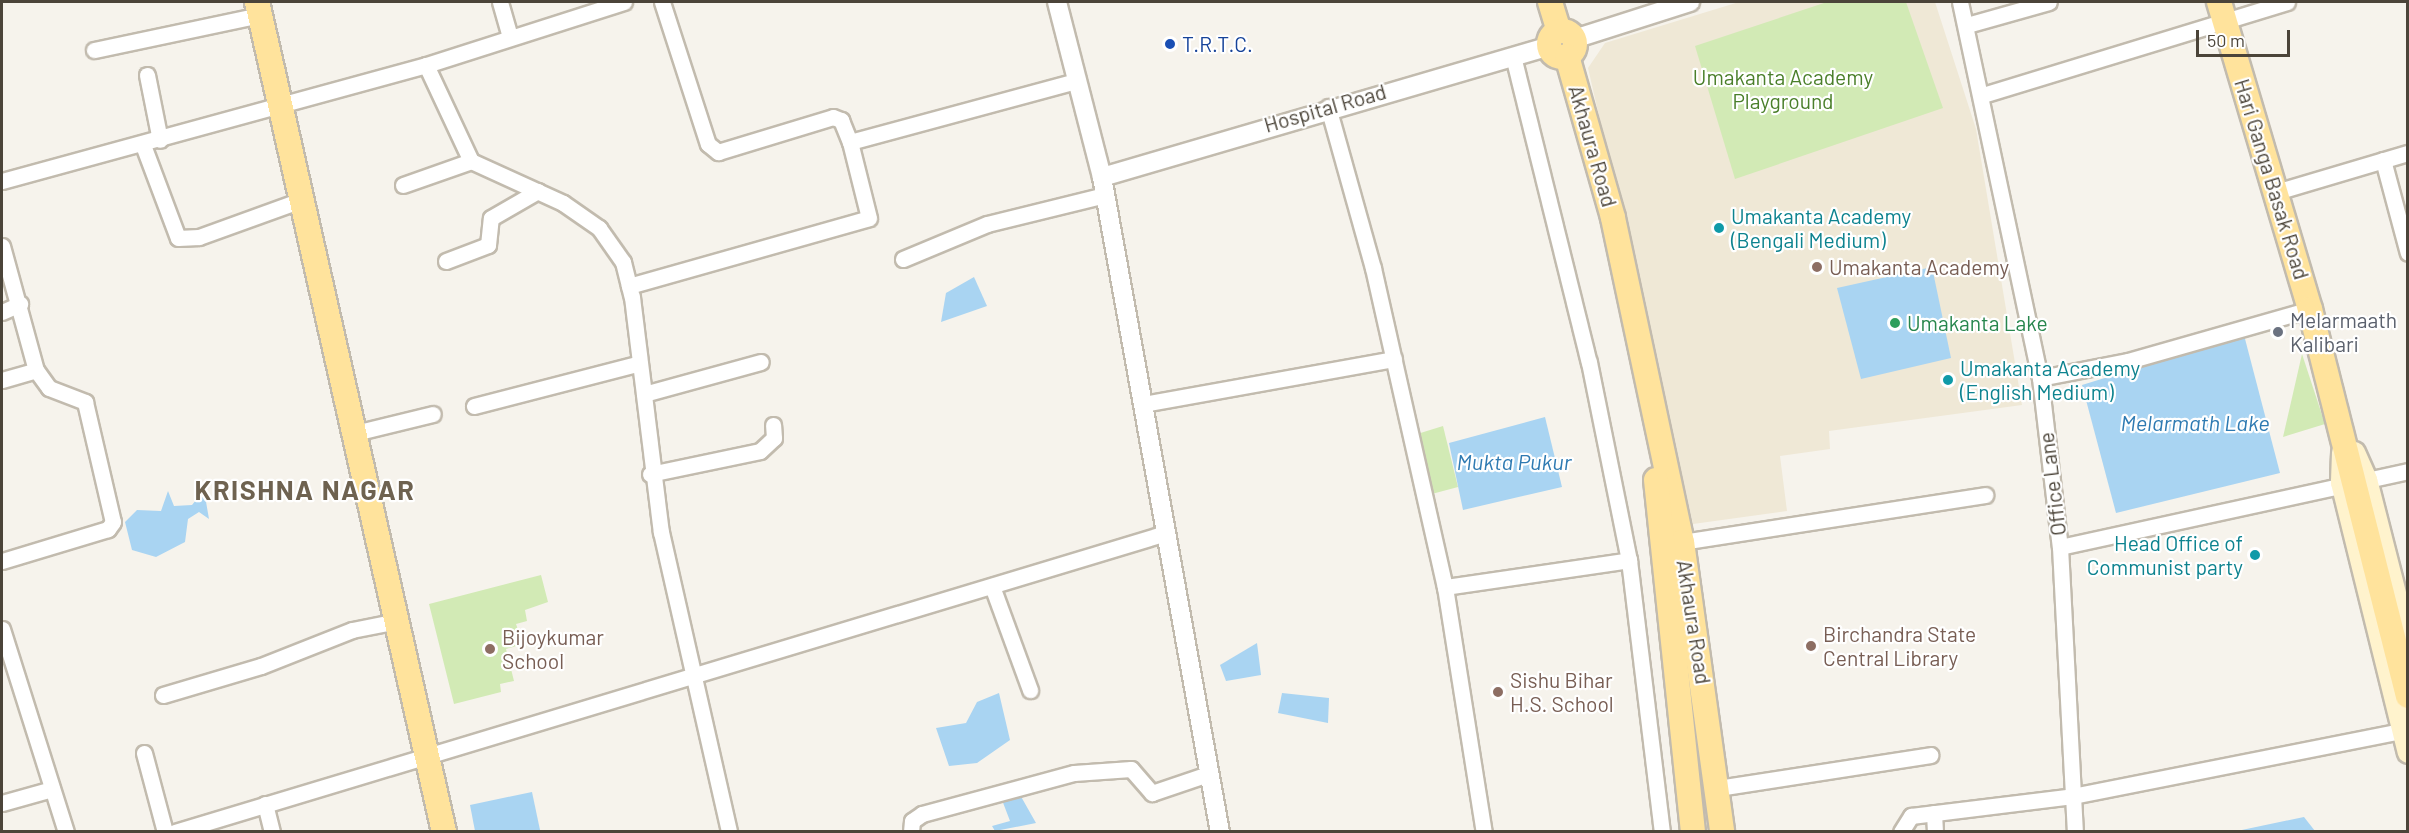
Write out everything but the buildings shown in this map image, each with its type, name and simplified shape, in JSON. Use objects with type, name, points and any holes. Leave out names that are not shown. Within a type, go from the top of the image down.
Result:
[{"type":"main road","name":"Akhaura Road","points":[[1550,2],[1613,218],[1652,414],[1682,542],[1713,791],[1722,831]]},
{"type":"main road","points":[[259,8],[444,831]]},
{"type":"main road","name":"Hari Ganga Basak Road","points":[[2221,10],[2310,309],[2342,427],[2408,696]]},
{"type":"main road","name":"Akhaura Road","points":[[1652,414],[1659,546],[1693,831]]},
{"type":"main road","points":[[1652,414],[1713,791],[1709,831]]},
{"type":"main road","points":[[2354,480],[2408,644]]},
{"type":"main road","points":[[2354,480],[2401,731],[2408,752]]},
{"type":"street","points":[[500,2],[510,37]]},
{"type":"street","points":[[2,181],[143,145],[279,103],[426,65],[624,2]]},
{"type":"street","points":[[629,286],[870,218],[850,142],[841,120],[833,117],[724,152],[712,149],[662,2]]},
{"type":"street","points":[[1057,2],[1103,186],[1166,533],[1216,830]]},
{"type":"street","name":"Hospital Road","points":[[1103,186],[1328,107],[1562,43],[1690,2]]},
{"type":"street","name":"Office Lane","points":[[1960,2],[1983,95],[2040,378],[2060,547],[2075,831]]},
{"type":"street","points":[[1967,25],[2049,2]]},
{"type":"street","points":[[1983,95],[2221,10],[2287,2]]},
{"type":"street","points":[[94,50],[259,8]]},
{"type":"street","points":[[1513,56],[1589,362],[1629,560],[1662,831]]},
{"type":"street","points":[[426,65],[457,142],[471,161],[537,191],[599,228],[623,262],[629,286],[644,394],[650,474],[729,831]]},
{"type":"street","points":[[147,75],[160,140]]},
{"type":"street","points":[[850,142],[1076,81]]},
{"type":"street","points":[[1328,107],[1394,358],[1445,587],[1484,831]]},
{"type":"street","points":[[143,145],[178,238],[199,237],[301,200]]},
{"type":"street","points":[[2276,192],[2408,153]]},
{"type":"street","points":[[2383,160],[2408,253]]},
{"type":"street","points":[[403,185],[471,161]]},
{"type":"street","points":[[903,259],[979,227],[1103,186]]},
{"type":"street","points":[[446,261],[488,245],[491,218],[537,191]]},
{"type":"street","points":[[2,561],[108,529],[113,522],[90,411],[80,399],[49,388],[36,370],[20,304],[3,253]]},
{"type":"street","points":[[2,312],[20,304]]},
{"type":"street","points":[[2040,378],[2128,361],[2310,309]]},
{"type":"street","points":[[1143,404],[1394,358]]},
{"type":"street","points":[[644,394],[761,362]]},
{"type":"street","points":[[474,406],[640,363]]},
{"type":"street","points":[[2,380],[36,370]]},
{"type":"street","points":[[355,433],[433,414]]},
{"type":"street","points":[[650,474],[760,450],[774,438],[773,425]]},
{"type":"street","points":[[2060,547],[2354,480],[2408,471]]},
{"type":"street","points":[[1682,542],[1985,495]]},
{"type":"street","points":[[175,831],[427,751],[696,677],[1166,533]]},
{"type":"street","points":[[1445,587],[1629,560]]},
{"type":"street","points":[[992,586],[1030,690]]},
{"type":"street","points":[[163,695],[261,666],[352,630],[398,621]]},
{"type":"street","points":[[2,629],[66,831]]},
{"type":"street","points":[[1901,831],[1911,816],[2073,796],[2401,731]]},
{"type":"street","points":[[144,753],[165,831]]},
{"type":"street","points":[[1713,791],[1930,755]]},
{"type":"street","points":[[912,831],[912,820],[921,814],[1074,773],[1131,769],[1152,793],[1208,774]]},
{"type":"street","points":[[2,803],[52,789]]},
{"type":"street","points":[[265,804],[272,831]]},
{"type":"street","points":[[1934,813],[1935,831]]},
{"type":"shaded area","name":"Umakanta Academy","points":[[1739,2],[1935,2],[1976,129],[2022,405],[1829,431],[1830,449],[1780,456],[1787,511],[1693,524],[1588,68],[1605,43]]},
{"type":"green space","name":"Umakanta Academy Playground","points":[[1827,2],[1906,2],[1943,108],[1735,179],[1695,46]]},
{"type":"green space","points":[[2302,354],[2325,424],[2283,437]]},
{"type":"green space","points":[[1443,426],[1458,487],[1428,495],[1414,435]]},
{"type":"green space","points":[[541,575],[548,602],[525,610],[527,621],[516,624],[523,644],[506,649],[514,681],[500,684],[501,692],[454,704],[429,604]]},
{"type":"water","name":"Umakanta Lake","points":[[1932,267],[1951,358],[1861,379],[1837,288]]},
{"type":"water","points":[[974,277],[987,306],[941,322],[946,293]]},
{"type":"water","name":"Melarmath Lake","points":[[2244,335],[2280,473],[2116,513],[2082,385]]},
{"type":"water","name":"Mukta Pukur","points":[[1545,417],[1562,487],[1463,510],[1449,443]]},
{"type":"water","points":[[204,490],[209,519],[199,512],[188,519],[185,542],[156,557],[132,550],[125,522],[137,510],[161,511],[168,491],[174,506],[192,505]]},
{"type":"water","points":[[1257,643],[1261,675],[1226,681],[1220,665]]},
{"type":"water","points":[[999,693],[1010,740],[977,763],[949,766],[936,728],[966,723],[977,702]]},
{"type":"water","points":[[1282,693],[1329,698],[1328,723],[1278,713]]},
{"type":"water","points":[[532,792],[540,830],[475,831],[470,805]]},
{"type":"water","points":[[1019,793],[1036,823],[995,831],[992,826],[1010,821],[1002,800]]},
{"type":"water","points":[[2304,817],[2315,831],[2237,831]]},
{"type":"place","name":"T.R.T.C.","points":[[1170,44]]},
{"type":"place","name":"Umakanta Academy (Bengali Medium)","points":[[1719,228]]},
{"type":"place","name":"Umakanta Academy","points":[[1817,267]]},
{"type":"place","name":"Umakanta Lake","points":[[1895,323]]},
{"type":"place","name":"Melarmaath Kalibari","points":[[2278,332]]},
{"type":"place","name":"Umakanta Academy (English Medium)","points":[[1948,380]]},
{"type":"place","name":"Head Office of Communist party","points":[[2255,555]]},
{"type":"place","name":"Birchandra State Central Library","points":[[1811,646]]},
{"type":"place","name":"Bijoykumar School","points":[[490,649]]},
{"type":"place","name":"Sishu Bihar H.S. School","points":[[1498,692]]},
{"type":"district","name":"KRISHNA NAGAR","points":[[305,490]]}]
